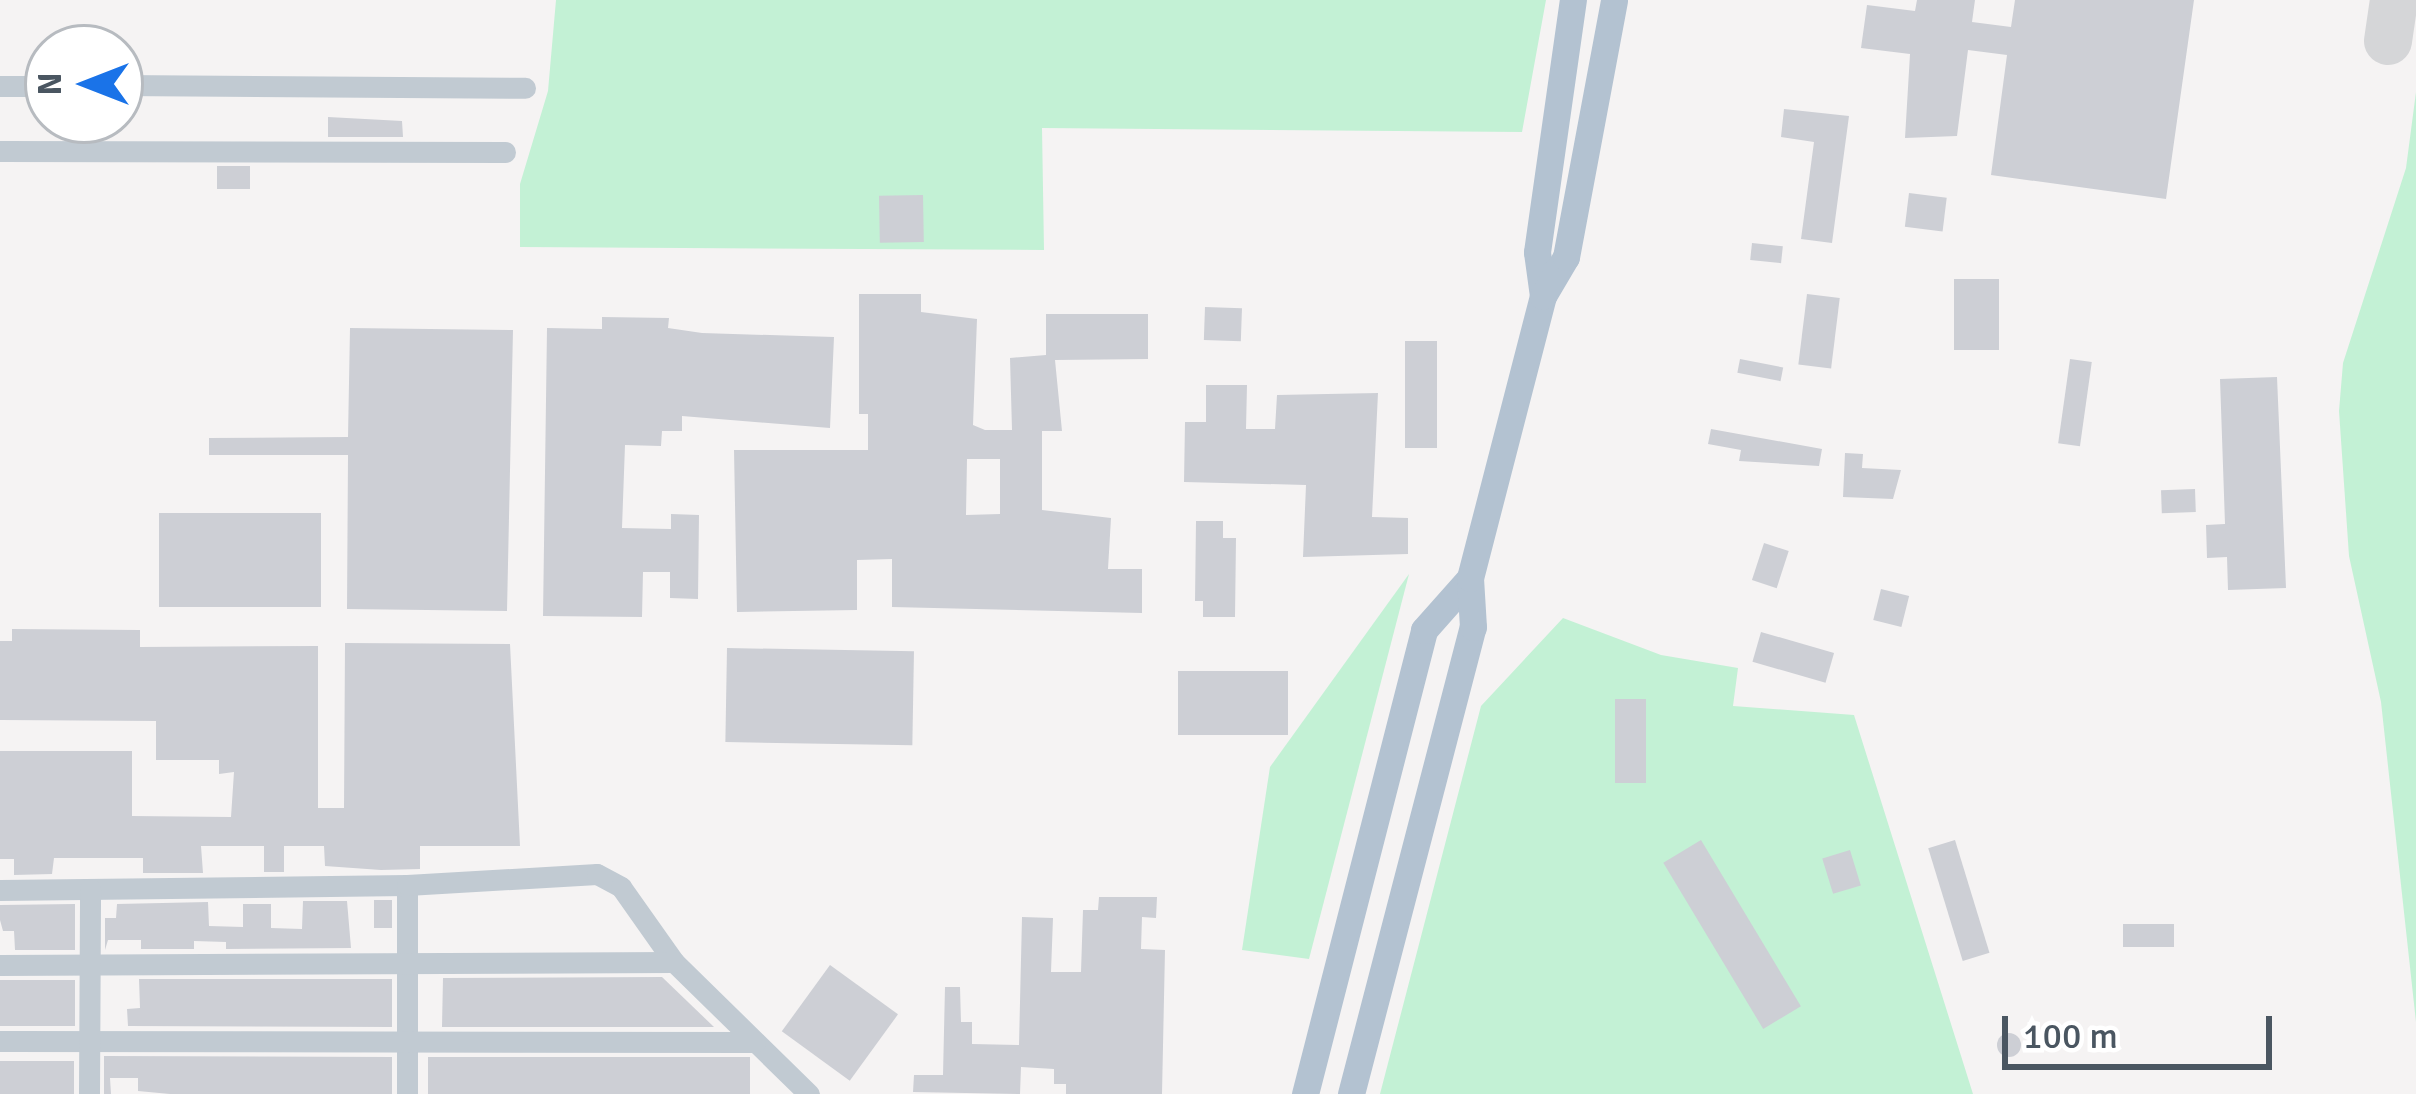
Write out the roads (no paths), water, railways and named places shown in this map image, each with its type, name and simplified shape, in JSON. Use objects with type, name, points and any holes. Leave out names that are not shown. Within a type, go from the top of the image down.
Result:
[{"type":"main road","points":[[1543,296],[1537,252],[1573,0]]},
{"type":"main road","points":[[1351,1094],[1473,627],[1470,578],[1543,296],[1566,257],[1614,0]]},
{"type":"main road","points":[[1305,1094],[1424,630],[1470,578]]},
{"type":"street","points":[[144,85],[525,88]]},
{"type":"street","points":[[0,151],[505,152]]},
{"type":"street","points":[[0,890],[407,885],[597,874],[621,887],[674,962],[809,1094]]},
{"type":"street","points":[[407,885],[407,1094]]},
{"type":"street","points":[[89,1094],[90,889]]},
{"type":"street","points":[[0,964],[674,962]]},
{"type":"street","points":[[0,1041],[755,1042]]}]
